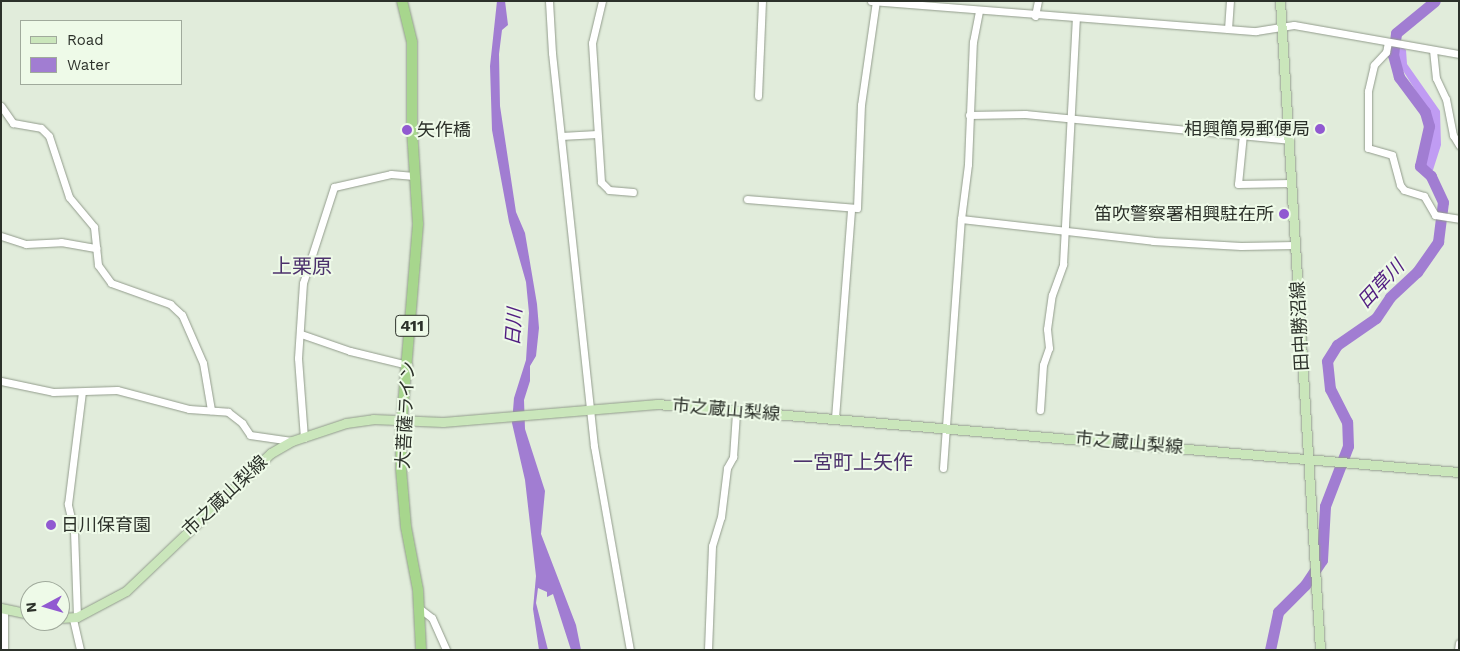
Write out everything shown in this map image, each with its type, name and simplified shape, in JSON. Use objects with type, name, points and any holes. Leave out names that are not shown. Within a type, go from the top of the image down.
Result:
[{"type":"highway","name":"大菩薩ライン","points":[[402,1],[412,42],[414,176],[418,224],[402,419],[403,500],[419,608],[421,650]]},
{"type":"main road","name":"田中勝沼線","points":[[1280,1],[1320,650]]},
{"type":"main road","name":"市之蔵山梨線","points":[[75,618],[126,591],[254,467],[292,442],[346,423],[402,419],[443,422],[590,408],[657,404],[736,413],[835,418],[1308,457],[1459,472]]},
{"type":"main road","points":[[3,608],[20,612]]},
{"type":"main road","points":[[70,618],[75,618]]},
{"type":"street","points":[[549,1],[561,136],[590,408],[601,495],[630,650]]},
{"type":"street","points":[[602,1],[592,43],[597,88],[597,134],[601,182],[609,190],[632,192]]},
{"type":"street","points":[[758,96],[762,1]]},
{"type":"street","points":[[871,1],[928,3],[979,11],[1035,16],[1256,31],[1294,25],[1459,54]]},
{"type":"street","points":[[747,199],[851,210],[857,208],[861,105],[876,1]]},
{"type":"street","points":[[1035,16],[1038,1]]},
{"type":"street","points":[[1228,29],[1230,1]]},
{"type":"street","points":[[943,468],[961,219],[968,164],[973,42],[979,11]]},
{"type":"street","points":[[1040,410],[1043,365],[1049,348],[1047,329],[1052,295],[1063,264],[1076,19]]},
{"type":"street","points":[[1389,42],[1386,52],[1374,65],[1368,91],[1368,148],[1392,155],[1400,185],[1404,190],[1424,196],[1436,216],[1455,218]]},
{"type":"street","points":[[1433,50],[1436,78],[1446,98],[1453,135],[1459,145]]},
{"type":"street","points":[[1,106],[13,123],[41,128],[49,136],[69,197],[94,227],[98,265],[111,282],[170,304],[182,315],[203,363],[211,410]]},
{"type":"street","points":[[969,115],[1025,114],[1289,140]]},
{"type":"street","points":[[561,136],[597,134]]},
{"type":"street","points":[[1243,134],[1238,184],[1291,183]]},
{"type":"street","points":[[304,438],[298,358],[303,283],[334,187],[391,174],[414,176]]},
{"type":"street","points":[[835,418],[851,210]]},
{"type":"street","points":[[961,219],[1065,229],[1153,241],[1241,246],[1295,246]]},
{"type":"street","points":[[1,236],[17,243],[61,242],[96,248]]},
{"type":"street","points":[[301,334],[350,351],[408,364]]},
{"type":"street","points":[[2,380],[53,392],[117,390],[190,409],[211,410],[234,416],[250,435],[292,442]]},
{"type":"street","points":[[80,650],[75,618],[74,531],[68,504],[82,392]]},
{"type":"street","points":[[708,650],[712,546],[721,517],[726,468],[733,457],[736,413]]},
{"type":"street","points":[[3,608],[4,650]]},
{"type":"street","points":[[419,608],[432,618],[446,650]]},
{"type":"street","points":[[1458,650],[1459,643]]},
{"type":"shaded area","points":[[1401,46],[1406,50],[1407,64],[1440,111],[1441,145],[1433,170],[1428,170],[1425,163],[1431,143],[1428,110],[1402,69],[1398,54]]},
{"type":"water","points":[[497,1],[505,1],[508,25],[502,30],[499,54],[500,106],[516,212],[525,233],[537,304],[539,328],[536,356],[530,366],[530,381],[524,400],[525,429],[545,491],[541,534],[576,625],[581,650],[571,650],[553,594],[547,597],[547,592],[538,588],[536,603],[548,650],[539,650],[533,609],[536,576],[525,480],[512,423],[514,398],[526,360],[529,313],[526,282],[509,222],[492,130],[490,66]]},
{"type":"waterway","name":"田草川","points":[[1270,650],[1278,612],[1305,585],[1322,560],[1325,506],[1348,446],[1347,422],[1330,389],[1327,361],[1337,345],[1376,318],[1390,297],[1417,272],[1438,242],[1443,202],[1431,176],[1420,166],[1429,126],[1425,112],[1399,77],[1393,55],[1396,33],[1435,1]]},
{"type":"place","name":"相興簡易郵便局","points":[[1320,129]]},
{"type":"place","name":"矢作橋","points":[[407,130]]},
{"type":"place","name":"笛吹警察署相興駐在所","points":[[1284,214]]},
{"type":"place","name":"日川保育園","points":[[51,525]]},
{"type":"district","name":"上栗原","points":[[302,266]]},
{"type":"district","name":"一宮町上矢作","points":[[853,462]]},
{"type":"water label","name":"日川","points":[[514,327]]}]
